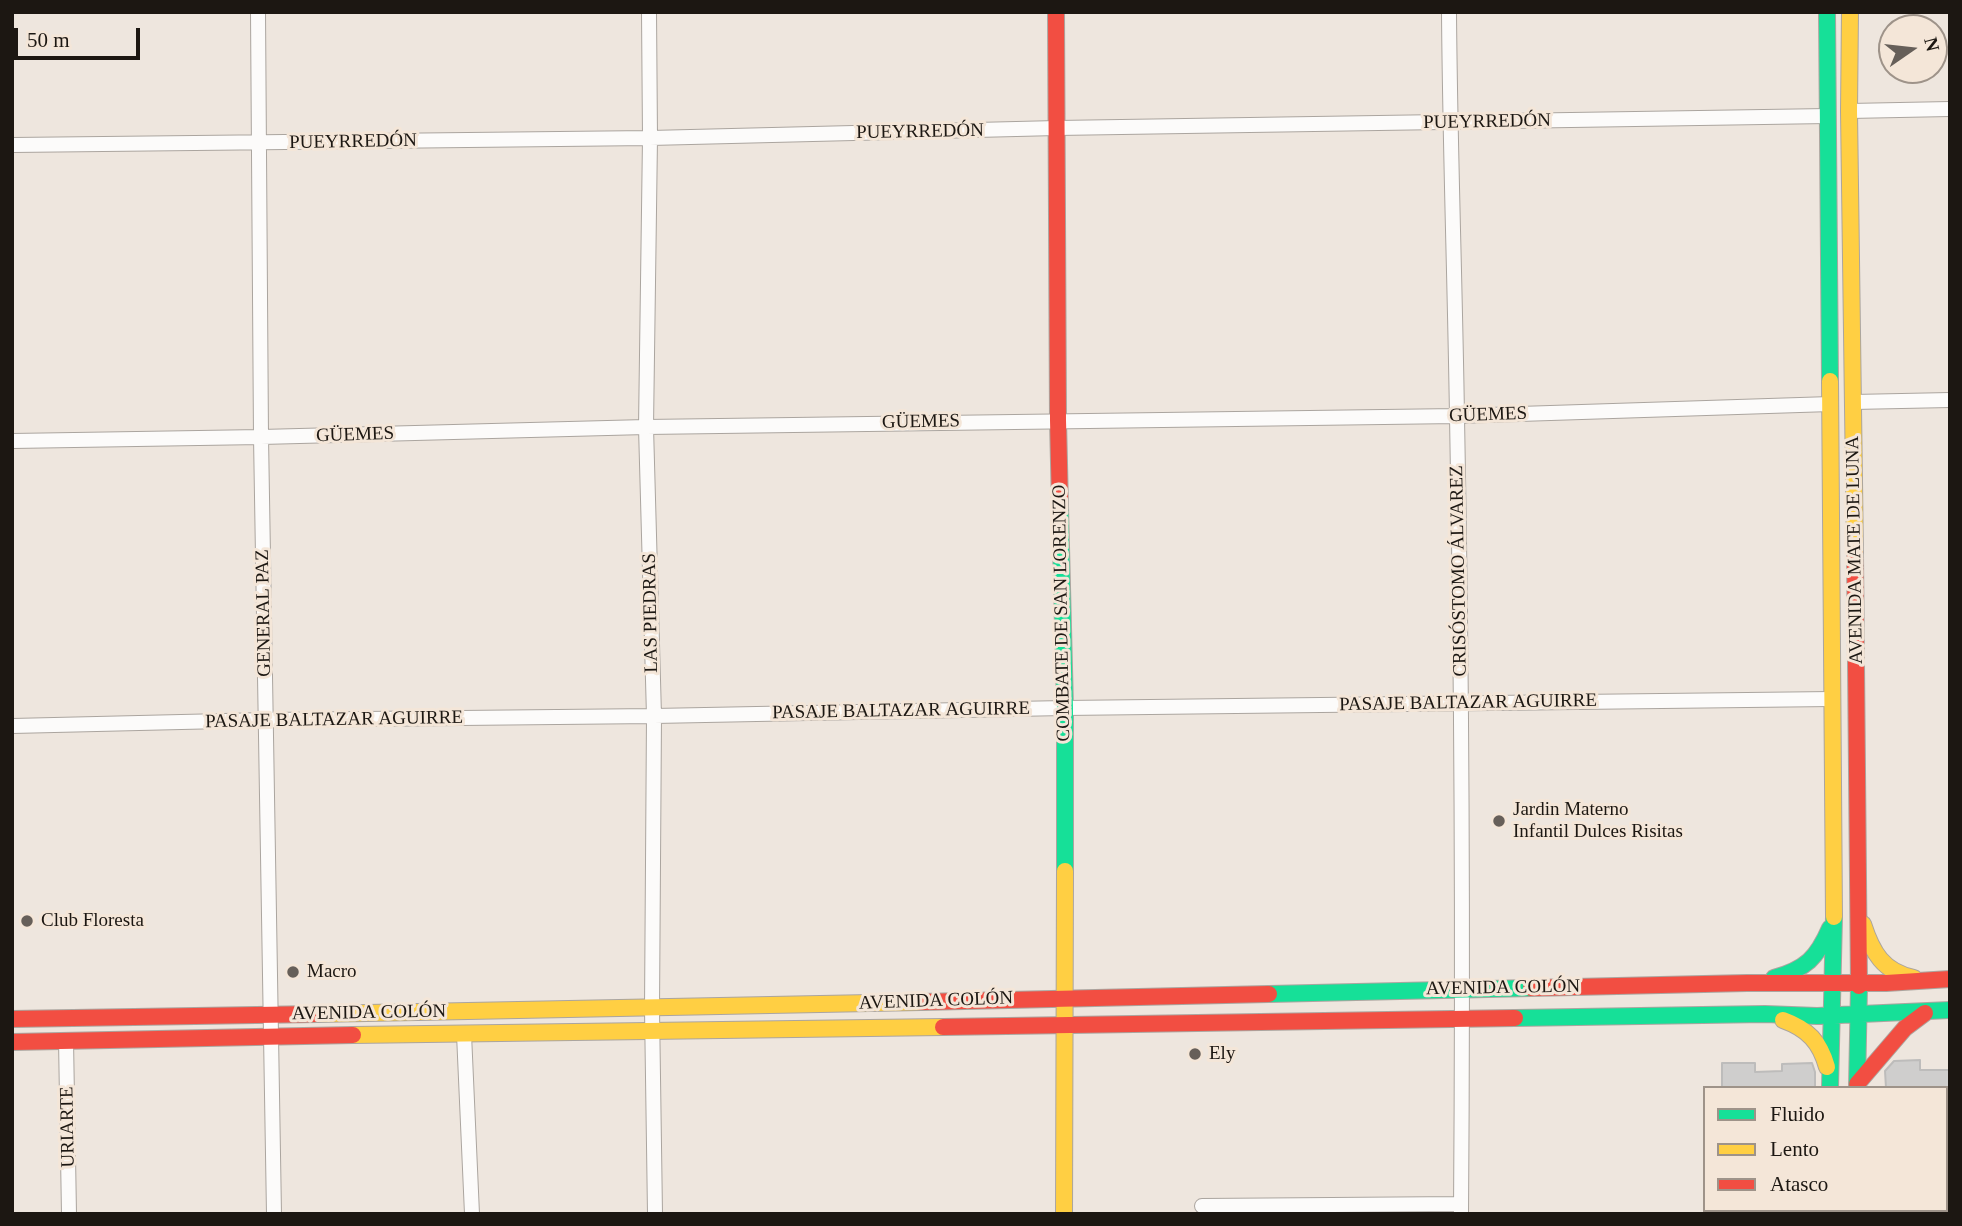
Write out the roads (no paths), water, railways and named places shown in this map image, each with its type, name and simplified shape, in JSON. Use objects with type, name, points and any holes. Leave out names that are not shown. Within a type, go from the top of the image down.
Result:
[{"type":"main road","name":"COMBATE DE SAN LORENZO","points":[[1056,12],[1058,420],[1065,708],[1064,1214]]},
{"type":"main road","name":"AVENIDA MATE DE LUNA","points":[[1827,12],[1834,920],[1830,1085]]},
{"type":"main road","name":"AVENIDA MATE DE LUNA","points":[[1850,12],[1859,983],[1857,1086]]},
{"type":"main road","points":[[1858,908],[1874,952],[1882,961],[1897,974],[1927,982]]},
{"type":"main road","points":[[1747,983],[1784,975],[1812,962],[1834,920]]},
{"type":"main road","name":"AVENIDA COLÓN","points":[[12,1019],[652,1009],[1462,989],[1927,982],[1950,979]]},
{"type":"main road","name":"AVENIDA COLÓN","points":[[12,1042],[1765,1014],[1831,1016],[1950,1010]]},
{"type":"main road","points":[[1857,1086],[1905,1028],[1925,1013]]},
{"type":"main road","points":[[1765,1014],[1805,1028],[1818,1043],[1830,1085]]},
{"type":"street","name":"GENERAL PAZ","points":[[258,12],[261,437],[274,1214]]},
{"type":"street","name":"LAS PIEDRAS","points":[[649,12],[646,427],[654,716],[652,1009],[655,1214]]},
{"type":"street","name":"CRISÓSTOMO ÁLVAREZ","points":[[1449,12],[1460,703],[1461,1209]]},
{"type":"street","points":[[1849,111],[1950,109]]},
{"type":"street","name":"PUEYRREDÓN","points":[[12,145],[650,138],[1057,128],[1828,116]]},
{"type":"street","points":[[1853,402],[1950,400]]},
{"type":"street","name":"GÜEMES","points":[[12,441],[646,427],[1457,416],[1830,404]]},
{"type":"street","name":"PASAJE BALTAZAR AGUIRRE","points":[[12,726],[1065,708],[1832,699]]},
{"type":"street","points":[[464,1034],[472,1214]]},
{"type":"street","name":"URIARTE","points":[[66,1040],[69,1214]]},
{"type":"street","points":[[1202,1206],[1461,1209]]},
{"type":"place","name":"Jardin Materno Infantil Dulces Risitas","points":[[1499,821]]},
{"type":"place","name":"Club Floresta","points":[[27,921]]},
{"type":"place","name":"Macro","points":[[293,972]]},
{"type":"place","name":"Ely","points":[[1195,1054]]}]
